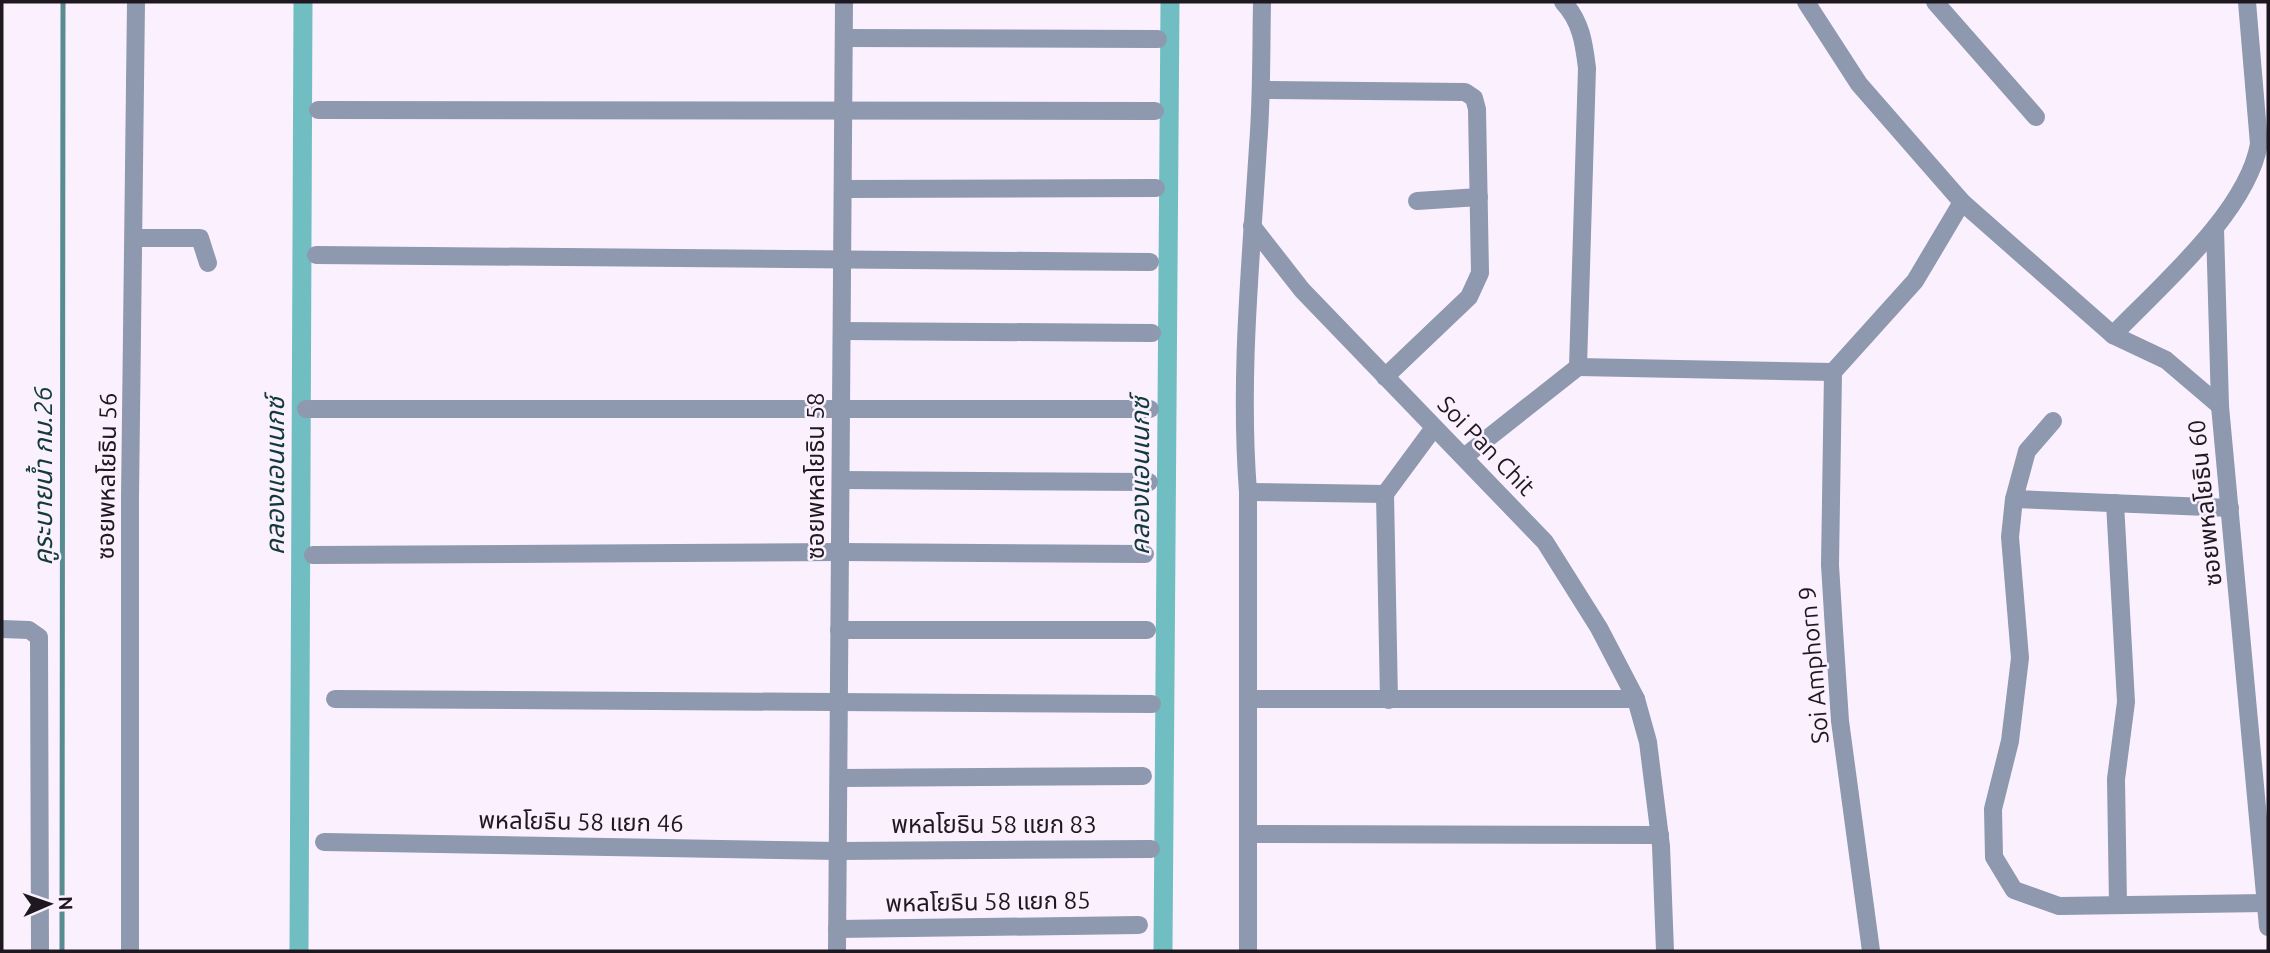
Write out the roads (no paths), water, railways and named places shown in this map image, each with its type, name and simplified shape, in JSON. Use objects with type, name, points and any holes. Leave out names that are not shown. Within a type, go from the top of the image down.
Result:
[{"type":"street","name":"ซอยพหลโยธิน 56","points":[[130,951],[130,498],[136,238],[136,2]]},
{"type":"street","name":"ซอยพหลโยธิน 58","points":[[837,951],[844,2]]},
{"type":"street","points":[[1248,951],[1248,492],[1243,430],[1244,330],[1262,90],[1262,2]]},
{"type":"street","points":[[1563,2],[1572,11],[1584,38],[1587,68],[1578,367]]},
{"type":"street","name":"ซอยพหลโยธิน 60","points":[[1806,2],[1859,84],[1962,202],[2113,335],[2166,360],[2220,406],[2268,927]]},
{"type":"street","points":[[1935,2],[2036,117]]},
{"type":"street","points":[[2113,335],[2215,228],[2256,162],[2259,144],[2247,2]]},
{"type":"street","points":[[844,38],[1158,39]]},
{"type":"street","points":[[1262,90],[1465,92],[1474,98],[1477,109],[1479,197],[1480,273],[1477,286],[1469,297],[1385,377]]},
{"type":"street","points":[[318,110],[1155,111]]},
{"type":"street","points":[[843,189],[1156,188]]},
{"type":"street","points":[[1417,201],[1479,197]]},
{"type":"street","points":[[1464,457],[1578,367],[1716,372],[1833,372],[1915,281],[1962,202]]},
{"type":"street","name":"Soi Pan Chit","points":[[1252,226],[1302,290],[1433,429],[1464,457],[1545,542],[1599,628],[1636,699],[1648,742],[1660,835],[1665,951]]},
{"type":"street","points":[[2215,228],[2220,406]]},
{"type":"street","points":[[136,238],[200,238],[208,263]]},
{"type":"street","points":[[316,255],[842,257],[1150,262]]},
{"type":"street","points":[[842,331],[1152,333]]},
{"type":"street","name":"Soi Amphorn 9","points":[[1833,372],[1830,565],[1840,721],[1848,759],[1871,951]]},
{"type":"street","points":[[306,409],[1150,409]]},
{"type":"street","points":[[2053,421],[2027,451],[2014,499],[2010,537],[2020,658],[2010,740],[1993,809],[1994,857],[2014,890],[2059,906],[2266,903]]},
{"type":"street","points":[[1389,700],[1385,494],[1433,429]]},
{"type":"street","points":[[841,480],[1149,482]]},
{"type":"street","points":[[1248,492],[1385,494]]},
{"type":"street","points":[[2014,499],[2230,508]]},
{"type":"street","points":[[2115,503],[2125,644],[2126,702],[2116,779],[2118,905]]},
{"type":"street","points":[[313,555],[840,552],[1145,554]]},
{"type":"street","points":[[2,629],[29,630],[39,637],[40,951]]},
{"type":"street","points":[[839,629],[1147,630]]},
{"type":"street","points":[[335,699],[1152,704]]},
{"type":"street","points":[[1249,699],[1636,699]]},
{"type":"street","points":[[839,778],[1143,776]]},
{"type":"street","points":[[1250,834],[1660,835]]},
{"type":"street","name":"พหลโยธิน 58 แยก 46","points":[[324,842],[838,851]]},
{"type":"street","name":"พหลโยธิน 58 แยก 83","points":[[838,851],[1151,849]]},
{"type":"street","name":"พหลโยธิน 58 แยก 85","points":[[837,929],[1139,925]]},
{"type":"waterway","name":"คูระบายน้ำ กม.26","points":[[62,951],[63,2]]},
{"type":"waterway","name":"คลองแอนเนกซ์","points":[[299,951],[303,2]]},
{"type":"waterway","name":"คลองแอนเนกซ์","points":[[1163,951],[1170,2]]}]
